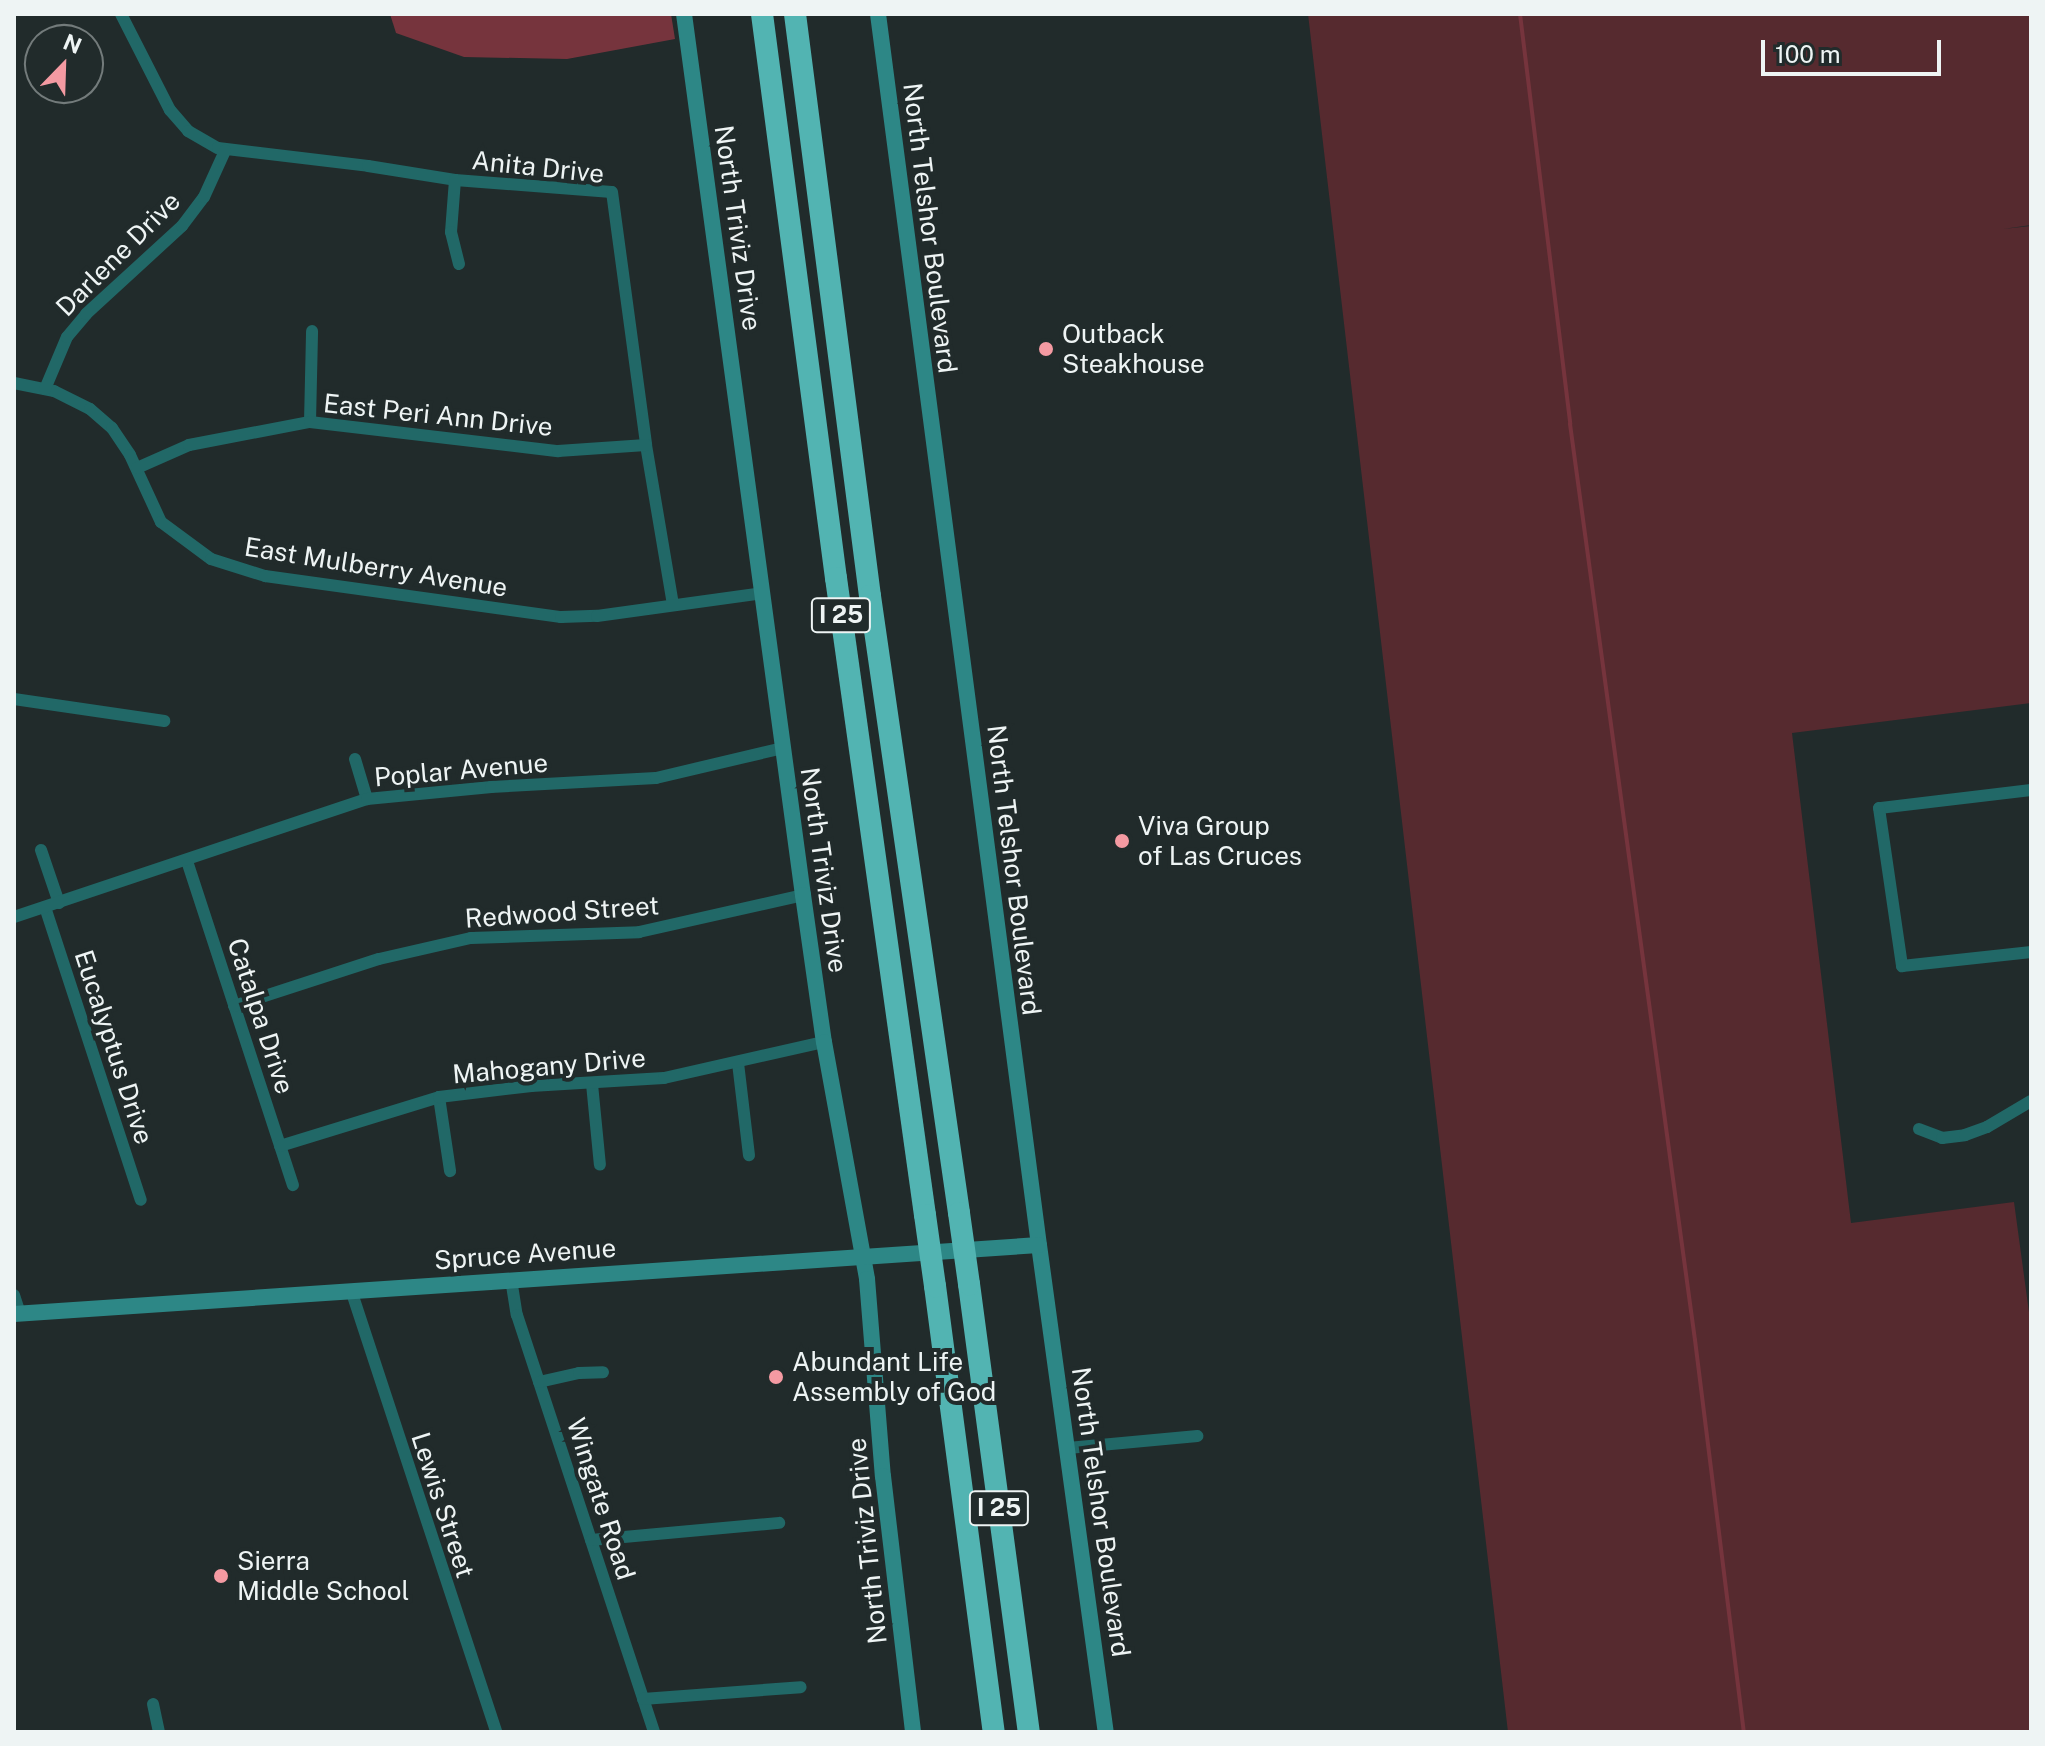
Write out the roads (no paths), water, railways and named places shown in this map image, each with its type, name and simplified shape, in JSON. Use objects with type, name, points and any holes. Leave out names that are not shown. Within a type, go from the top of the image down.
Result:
[{"type":"highway","name":"I 25","points":[[762,14],[994,1732]]},
{"type":"highway","name":"I 25","points":[[795,14],[868,580],[969,1284],[1029,1732]]},
{"type":"main road","name":"North Triviz Drive","points":[[684,14],[803,895],[874,1344],[883,1476],[913,1732]]},
{"type":"main road","name":"North Telshor Boulevard","points":[[878,14],[1106,1732]]},
{"type":"main road","name":"Spruce Avenue","points":[[17,1314],[862,1254],[1039,1245]]},
{"type":"street","name":"Anita Drive","points":[[121,14],[175,117],[196,136],[225,151],[368,166],[455,180],[612,192],[646,445],[673,605]]},
{"type":"street","name":"Darlene Drive","points":[[45,389],[67,337],[86,314],[182,226],[204,197],[225,151]]},
{"type":"street","points":[[455,180],[451,232],[459,264]]},
{"type":"street","points":[[310,422],[312,331]]},
{"type":"street","name":"East Mulberry Avenue","points":[[14,383],[73,399],[98,415],[117,436],[137,468],[161,522],[211,559],[265,576],[550,617],[597,616],[763,593]]},
{"type":"street","name":"East Peri Ann Drive","points":[[137,468],[189,445],[310,422],[558,451],[646,445]]},
{"type":"street","points":[[14,699],[164,721]]},
{"type":"street","name":"Poplar Avenue","points":[[14,917],[367,799],[491,787],[656,778],[783,748]]},
{"type":"street","points":[[355,759],[367,799]]},
{"type":"street","points":[[2031,790],[1879,808],[1902,966],[2031,952]]},
{"type":"street","points":[[41,850],[59,903]]},
{"type":"street","name":"Catalpa Drive","points":[[187,861],[293,1185]]},
{"type":"street","name":"Redwood Street","points":[[234,1006],[379,959],[471,938],[639,932],[803,895]]},
{"type":"street","name":"Eucalyptus Drive","points":[[45,907],[141,1200]]},
{"type":"street","name":"Mahogany Drive","points":[[280,1146],[439,1097],[531,1086],[664,1078],[824,1042]]},
{"type":"street","points":[[738,1063],[749,1155]]},
{"type":"street","points":[[592,1084],[600,1165]]},
{"type":"street","points":[[439,1097],[450,1171]]},
{"type":"street","points":[[1919,1129],[1942,1138],[1965,1135],[1987,1127],[2031,1101]]},
{"type":"street","name":"Wingate Road","points":[[511,1279],[517,1315],[654,1732]]},
{"type":"street","name":"Lewis Street","points":[[351,1290],[496,1732]]},
{"type":"street","points":[[14,1295],[17,1314]]},
{"type":"street","points":[[539,1382],[579,1373],[603,1372]]},
{"type":"street","points":[[1068,1448],[1197,1436]]},
{"type":"street","points":[[591,1540],[779,1523]]},
{"type":"street","points":[[643,1699],[801,1687]]},
{"type":"street","points":[[153,1704],[159,1732]]},
{"type":"waterway","points":[[1520,14],[1570,424],[1695,1340],[1744,1732]]},
{"type":"place","name":"Outback Steakhouse","points":[[1046,349]]},
{"type":"place","name":"Viva Group of Las Cruces","points":[[1122,841]]},
{"type":"place","name":"Abundant Life Assembly of God","points":[[776,1377]]},
{"type":"place","name":"Sierra Middle School","points":[[221,1576]]}]
